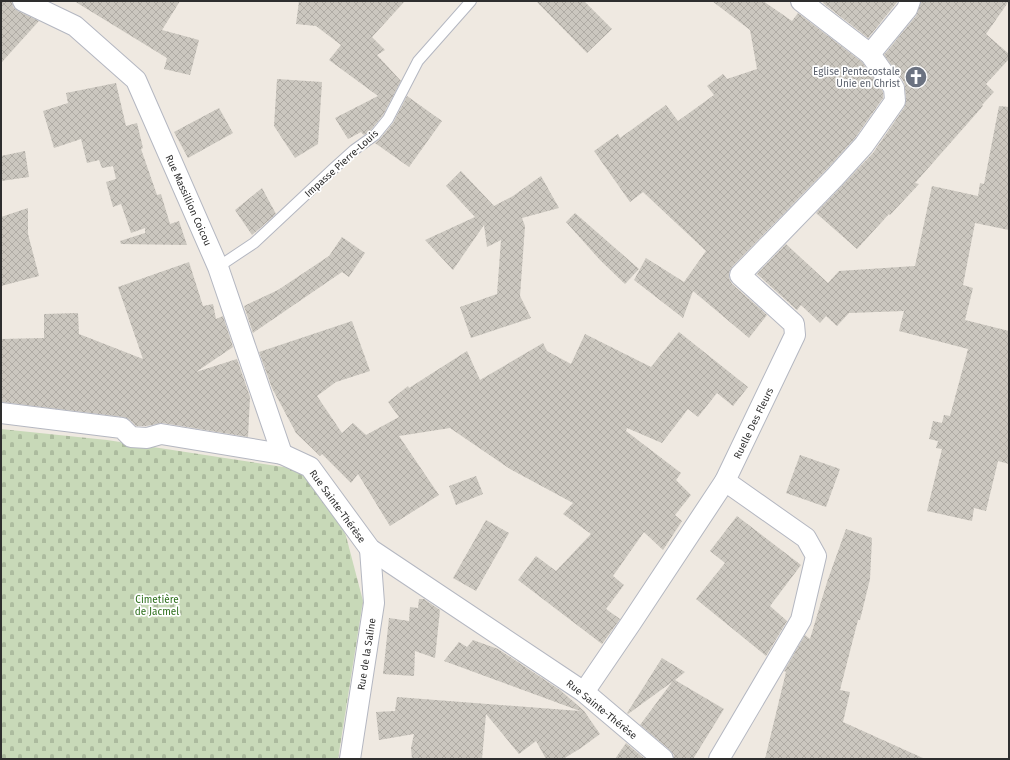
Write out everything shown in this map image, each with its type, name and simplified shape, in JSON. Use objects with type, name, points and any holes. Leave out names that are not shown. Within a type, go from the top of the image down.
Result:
[{"type":"street","name":"Rue Massillion Coicou","points":[[23,1],[75,26],[136,80],[218,267],[282,454]]},
{"type":"street","points":[[801,1],[870,54],[907,9],[910,1]]},
{"type":"street","name":"Ruelle Des Fleurs","points":[[584,692],[725,481],[795,335],[794,324],[740,275],[864,145],[895,101],[894,88],[870,54]]},
{"type":"street","name":"Rue Sainte-Thérèse","points":[[1,413],[122,428],[131,437],[148,438],[161,434],[282,454],[310,467],[370,550],[584,692],[663,759]]},
{"type":"street","points":[[719,759],[801,620],[816,556],[806,538],[725,481]]},
{"type":"street","name":"Rue de la Saline","points":[[350,759],[374,603],[370,550]]},
{"type":"lane","name":"Impasse Pierre-Louis","points":[[218,267],[254,243],[333,168],[375,135],[388,119],[418,61],[470,1]]},
{"type":"green space","name":"Cimetière de Jacmel","points":[[1,429],[107,440],[303,470],[330,499],[346,536],[363,601],[338,759],[1,759]]},
{"type":"building","points":[[1,1],[12,1],[13,7],[18,11],[39,21],[1,63]]},
{"type":"building","points":[[74,1],[180,1],[162,30],[199,40],[190,75],[164,69],[167,58]]},
{"type":"building","points":[[299,1],[405,1],[372,37],[385,50],[377,55],[401,81],[383,115],[371,130],[364,135],[361,132],[348,139],[335,118],[378,96],[329,60],[341,45],[316,26],[296,24]]},
{"type":"building","points":[[536,1],[584,1],[612,29],[587,53]]},
{"type":"building","points":[[712,1],[763,1],[792,21],[798,13],[862,62],[883,92],[883,98],[855,138],[732,267],[729,272],[729,278],[732,284],[767,315],[749,338],[693,291],[683,318],[634,280],[646,258],[684,282],[706,251],[643,192],[630,202],[594,151],[618,134],[620,138],[666,105],[678,121],[714,95],[707,86],[723,74],[727,79],[757,69],[750,30]]},
{"type":"building","points":[[824,1],[898,1],[868,38],[823,3]]},
{"type":"building","points":[[921,1],[1009,1],[986,34],[1009,54],[1009,59],[986,84],[994,92],[982,105],[983,106],[915,183],[919,184],[857,249],[816,213],[873,153],[904,108],[906,100],[904,82],[884,55],[916,16]]},
{"type":"building","points":[[277,79],[322,82],[318,144],[295,158],[274,126]]},
{"type":"building","points":[[116,83],[126,126],[137,123],[143,148],[141,149],[157,195],[161,194],[170,224],[179,221],[187,245],[121,244],[120,241],[145,233],[145,228],[131,233],[121,204],[113,207],[106,182],[116,179],[113,166],[102,168],[99,160],[87,163],[81,139],[54,148],[43,111],[68,103],[66,93]]},
{"type":"building","points":[[407,96],[442,121],[409,167],[375,143],[393,123]]},
{"type":"building","points":[[999,106],[1009,107],[1009,230],[975,223],[963,285],[973,288],[965,320],[1009,331],[1009,464],[998,461],[986,511],[974,508],[972,521],[927,511],[942,449],[936,448],[938,441],[929,439],[933,421],[942,423],[944,415],[950,416],[968,349],[899,331],[904,311],[849,313],[837,326],[826,316],[820,323],[801,305],[797,310],[757,274],[786,244],[828,283],[839,271],[915,266],[932,186],[978,196],[980,183],[984,184]]},
{"type":"building","points":[[219,108],[233,133],[188,158],[174,132]]},
{"type":"building","points":[[25,151],[29,177],[1,181],[1,156]]},
{"type":"building","points":[[461,171],[494,206],[513,196],[541,176],[559,208],[522,218],[525,226],[520,296],[531,318],[471,338],[460,307],[497,294],[501,240],[487,247],[484,225],[453,270],[425,240],[475,217],[446,186]]},
{"type":"building","points":[[262,188],[276,214],[252,235],[235,210]]},
{"type":"building","points":[[28,208],[28,234],[39,276],[1,286],[1,217]]},
{"type":"building","points":[[575,213],[639,269],[625,284],[600,260],[566,222]]},
{"type":"building","points":[[342,237],[365,253],[349,277],[342,272],[253,333],[244,306],[278,290],[329,256]]},
{"type":"building","points":[[189,262],[203,306],[213,304],[216,319],[223,316],[233,347],[196,372],[237,359],[250,397],[248,437],[163,423],[136,426],[130,420],[123,417],[1,402],[1,339],[44,338],[44,314],[78,313],[79,334],[143,359],[118,287]]},
{"type":"building","points":[[352,321],[370,371],[336,382],[317,396],[342,433],[353,423],[366,435],[399,417],[388,402],[408,386],[409,388],[467,351],[480,380],[543,343],[547,351],[571,364],[585,334],[651,367],[679,332],[748,387],[733,406],[717,393],[698,417],[688,409],[662,443],[627,428],[626,431],[681,473],[676,480],[691,495],[675,515],[682,521],[663,550],[644,532],[613,576],[624,585],[606,609],[620,619],[602,644],[518,580],[536,556],[556,571],[591,534],[563,514],[573,503],[510,469],[450,428],[399,436],[439,495],[390,526],[358,474],[351,483],[322,454],[320,456],[296,433],[272,388],[259,352]]},
{"type":"building","points":[[800,455],[840,469],[826,507],[786,493]]},
{"type":"building","points":[[476,476],[483,494],[456,505],[449,486]]},
{"type":"building","points":[[737,516],[801,565],[770,606],[787,621],[766,656],[696,599],[725,563],[710,551]]},
{"type":"building","points":[[486,520],[509,533],[476,591],[453,578]]},
{"type":"building","points":[[846,529],[872,538],[870,579],[840,690],[850,692],[843,722],[925,759],[765,759],[786,672],[784,671],[805,635],[810,639],[827,582]]},
{"type":"building","points":[[419,599],[424,599],[440,610],[435,658],[415,651],[414,676],[383,674],[389,618],[409,621],[410,607],[418,608]]},
{"type":"building","points":[[473,640],[498,649],[560,690],[584,711],[600,734],[563,759],[546,759],[536,741],[519,754],[486,714],[482,759],[412,759],[411,748],[414,734],[379,740],[376,712],[395,711],[397,697],[580,711],[444,661],[459,642],[467,647]]},
{"type":"building","points":[[662,658],[685,672],[675,680],[724,709],[693,759],[674,759],[674,755],[670,750],[640,725],[672,682],[628,714],[627,713]]},
{"type":"building","points":[[626,743],[645,759],[615,759]]},
{"type":"place","name":"Eglise Pentecostale Unie en Christ","points":[[916,77]]}]
